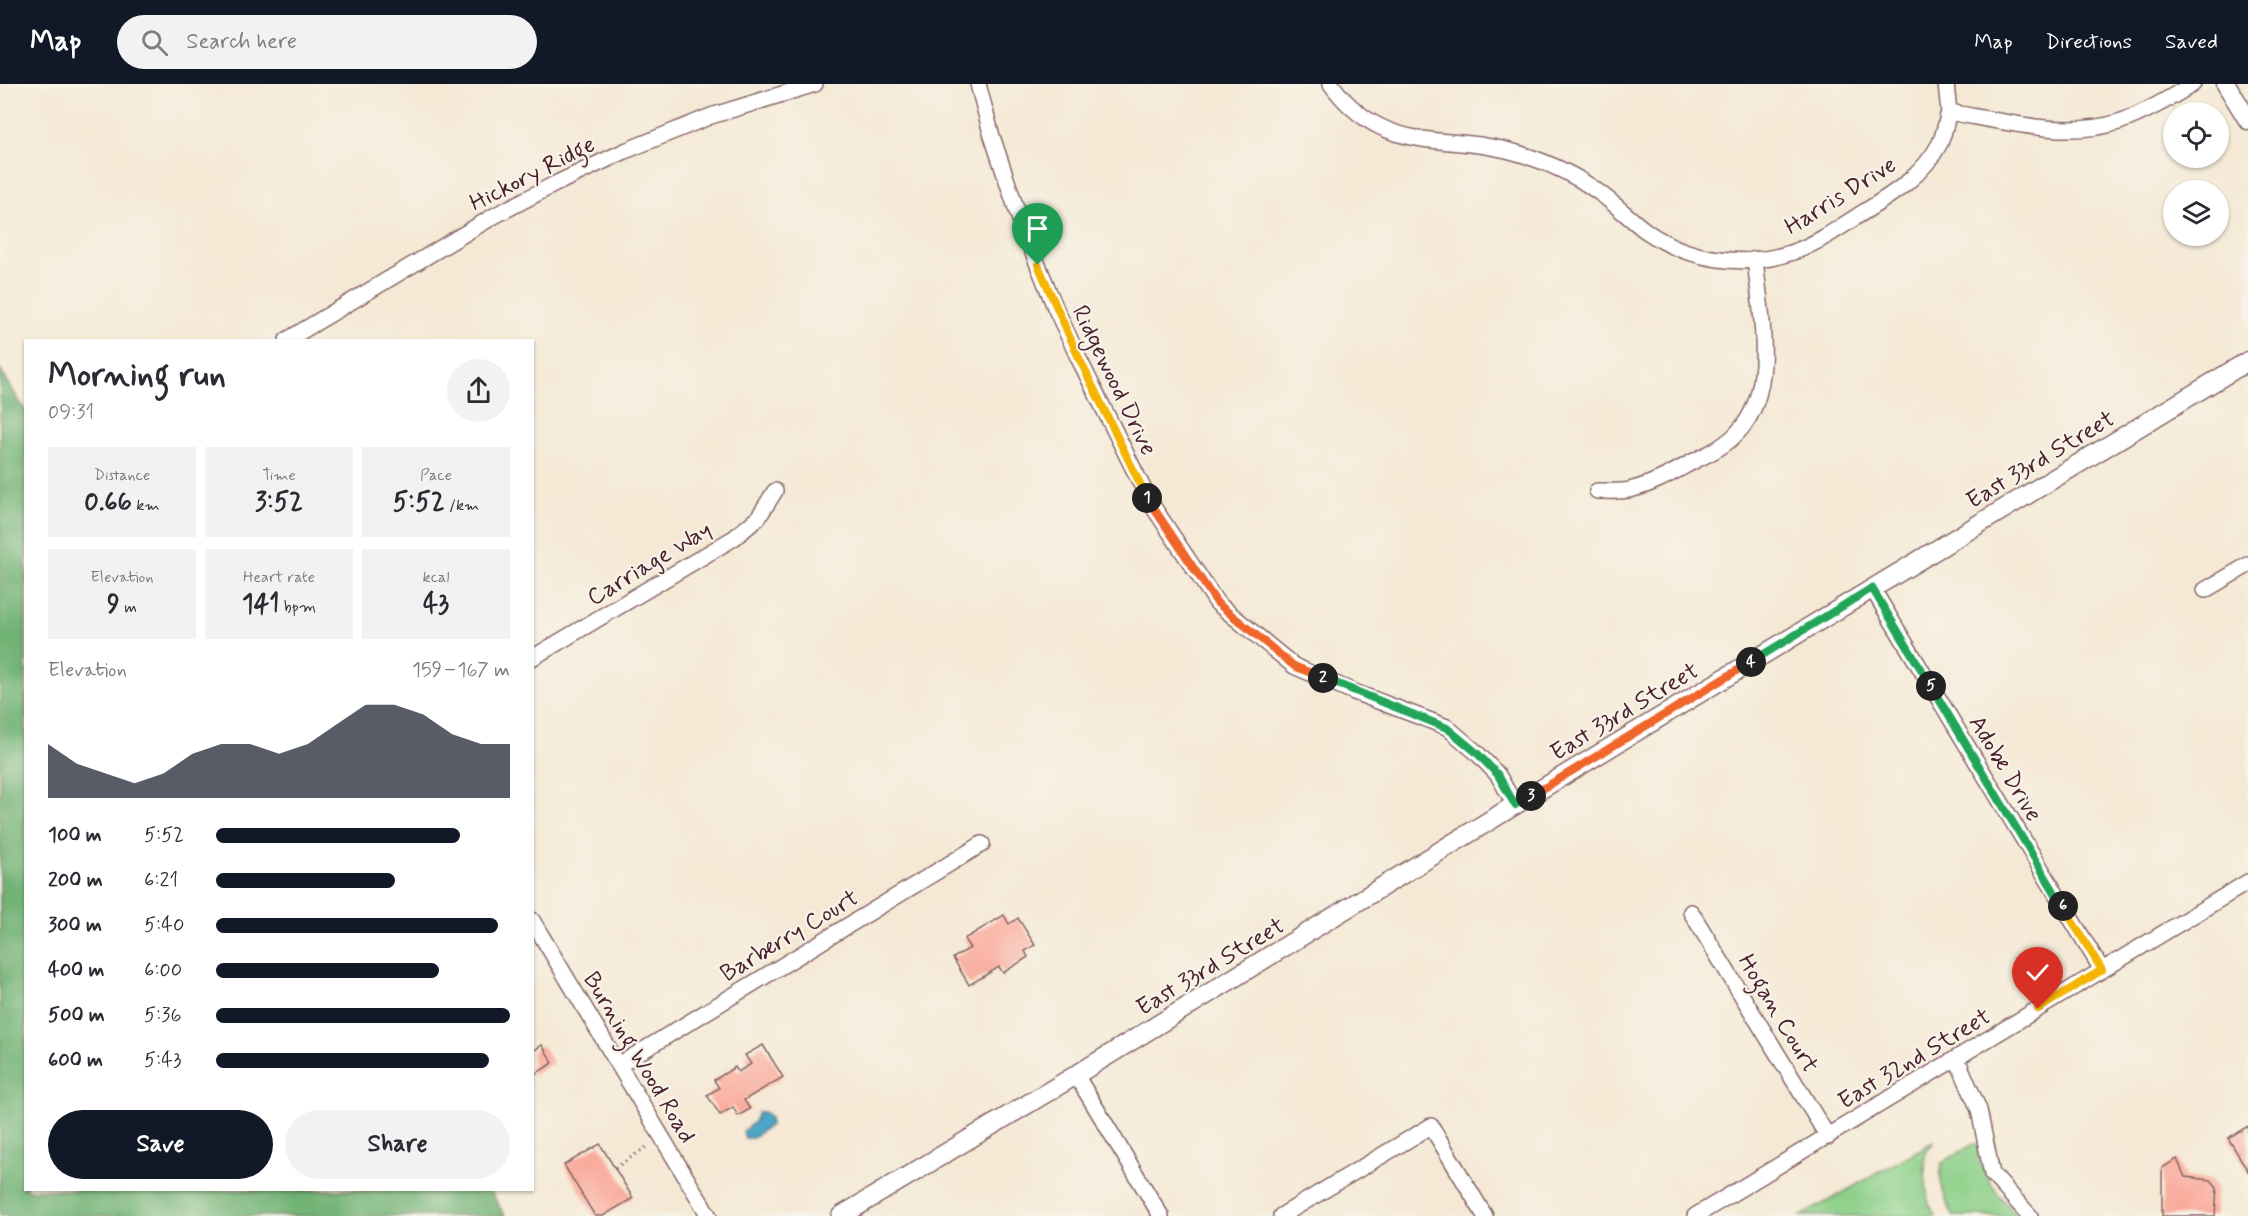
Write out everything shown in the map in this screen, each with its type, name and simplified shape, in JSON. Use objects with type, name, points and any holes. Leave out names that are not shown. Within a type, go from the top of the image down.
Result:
[{"type":"street","name":"Hickory Ridge","points":[[290,339],[494,216],[555,183],[711,116],[815,84]]},
{"type":"street","name":"Ridgewood Drive","points":[[978,84],[991,133],[1022,223],[1055,307],[1149,502],[1217,603],[1294,666],[1447,728],[1477,753],[1498,775],[1515,805]]},
{"type":"street","name":"Harris Drive","points":[[1331,84],[1350,108],[1380,127],[1417,140],[1490,147],[1523,155],[1571,175],[1671,246],[1698,256],[1755,260],[1775,258],[1815,243],[1901,188],[1922,169],[1940,142],[1949,112]]},
{"type":"street","points":[[1946,84],[1949,112],[2043,128],[2086,128],[2117,122],[2147,110],[2193,84]]},
{"type":"street","points":[[2226,84],[2248,120]]},
{"type":"street","points":[[1597,491],[1628,490],[1658,481],[1720,447],[1738,432],[1750,417],[1760,390],[1764,361],[1755,260]]},
{"type":"street","name":"East 33rd Street","points":[[841,1216],[2248,361]]},
{"type":"street","name":"Carriage Way","points":[[534,657],[734,538],[758,518],[775,491]]},
{"type":"street","points":[[2205,590],[2248,565]]},
{"type":"street","name":"Adobe Drive","points":[[1872,588],[2102,970]]},
{"type":"street","name":"Barberry Court","points":[[619,1065],[982,844]]},
{"type":"street","name":"East 32nd Street","points":[[1695,1216],[2248,882]]},
{"type":"street","name":"Hogan Court","points":[[1691,912],[1828,1137]]},
{"type":"street","name":"Burning Wood Road","points":[[534,923],[709,1216]]},
{"type":"street","points":[[1957,1059],[1979,1110],[1992,1174],[2030,1216]]},
{"type":"street","points":[[1076,1075],[1161,1216]]},
{"type":"street","points":[[1281,1216],[1431,1126],[1485,1216]]},
{"type":"path","points":[[615,1168],[646,1148],[661,1135]]},
{"type":"green space","points":[[0,369],[24,409],[24,1191],[491,1191],[505,1216],[0,1216]]},
{"type":"green space","points":[[1935,1141],[1925,1153],[1925,1174],[1928,1201],[1935,1216],[1801,1216]]},
{"type":"green space","points":[[1973,1144],[1987,1146],[1978,1153],[1983,1170],[2012,1211],[2023,1208],[2020,1216],[1953,1216],[1941,1183],[1942,1163]]},
{"type":"water","points":[[758,1112],[768,1115],[770,1125],[752,1138],[745,1138],[743,1131],[754,1122]]},
{"type":"building","points":[[1004,915],[1009,924],[1018,918],[1035,945],[1025,951],[1028,957],[1003,973],[999,967],[969,985],[953,958],[970,948],[964,939]]},
{"type":"building","points":[[542,1045],[553,1063],[534,1075],[534,1051]]},
{"type":"building","points":[[763,1045],[783,1077],[744,1100],[750,1109],[738,1116],[733,1107],[720,1115],[707,1095],[719,1088],[714,1080],[735,1067],[738,1072],[751,1064],[745,1055]]},
{"type":"building","points":[[2248,1126],[2248,1171],[2228,1138]]},
{"type":"building","points":[[600,1144],[633,1198],[603,1216],[595,1216],[564,1165]]},
{"type":"building","points":[[2177,1159],[2185,1177],[2211,1180],[2217,1187],[2215,1216],[2162,1216],[2162,1168]]},
{"type":"route","points":[[1038,265],[1055,307],[1149,502],[1217,603],[1294,666],[1447,728],[1477,753],[1498,775],[1515,805],[1872,588],[2102,970],[2038,1009]]}]
